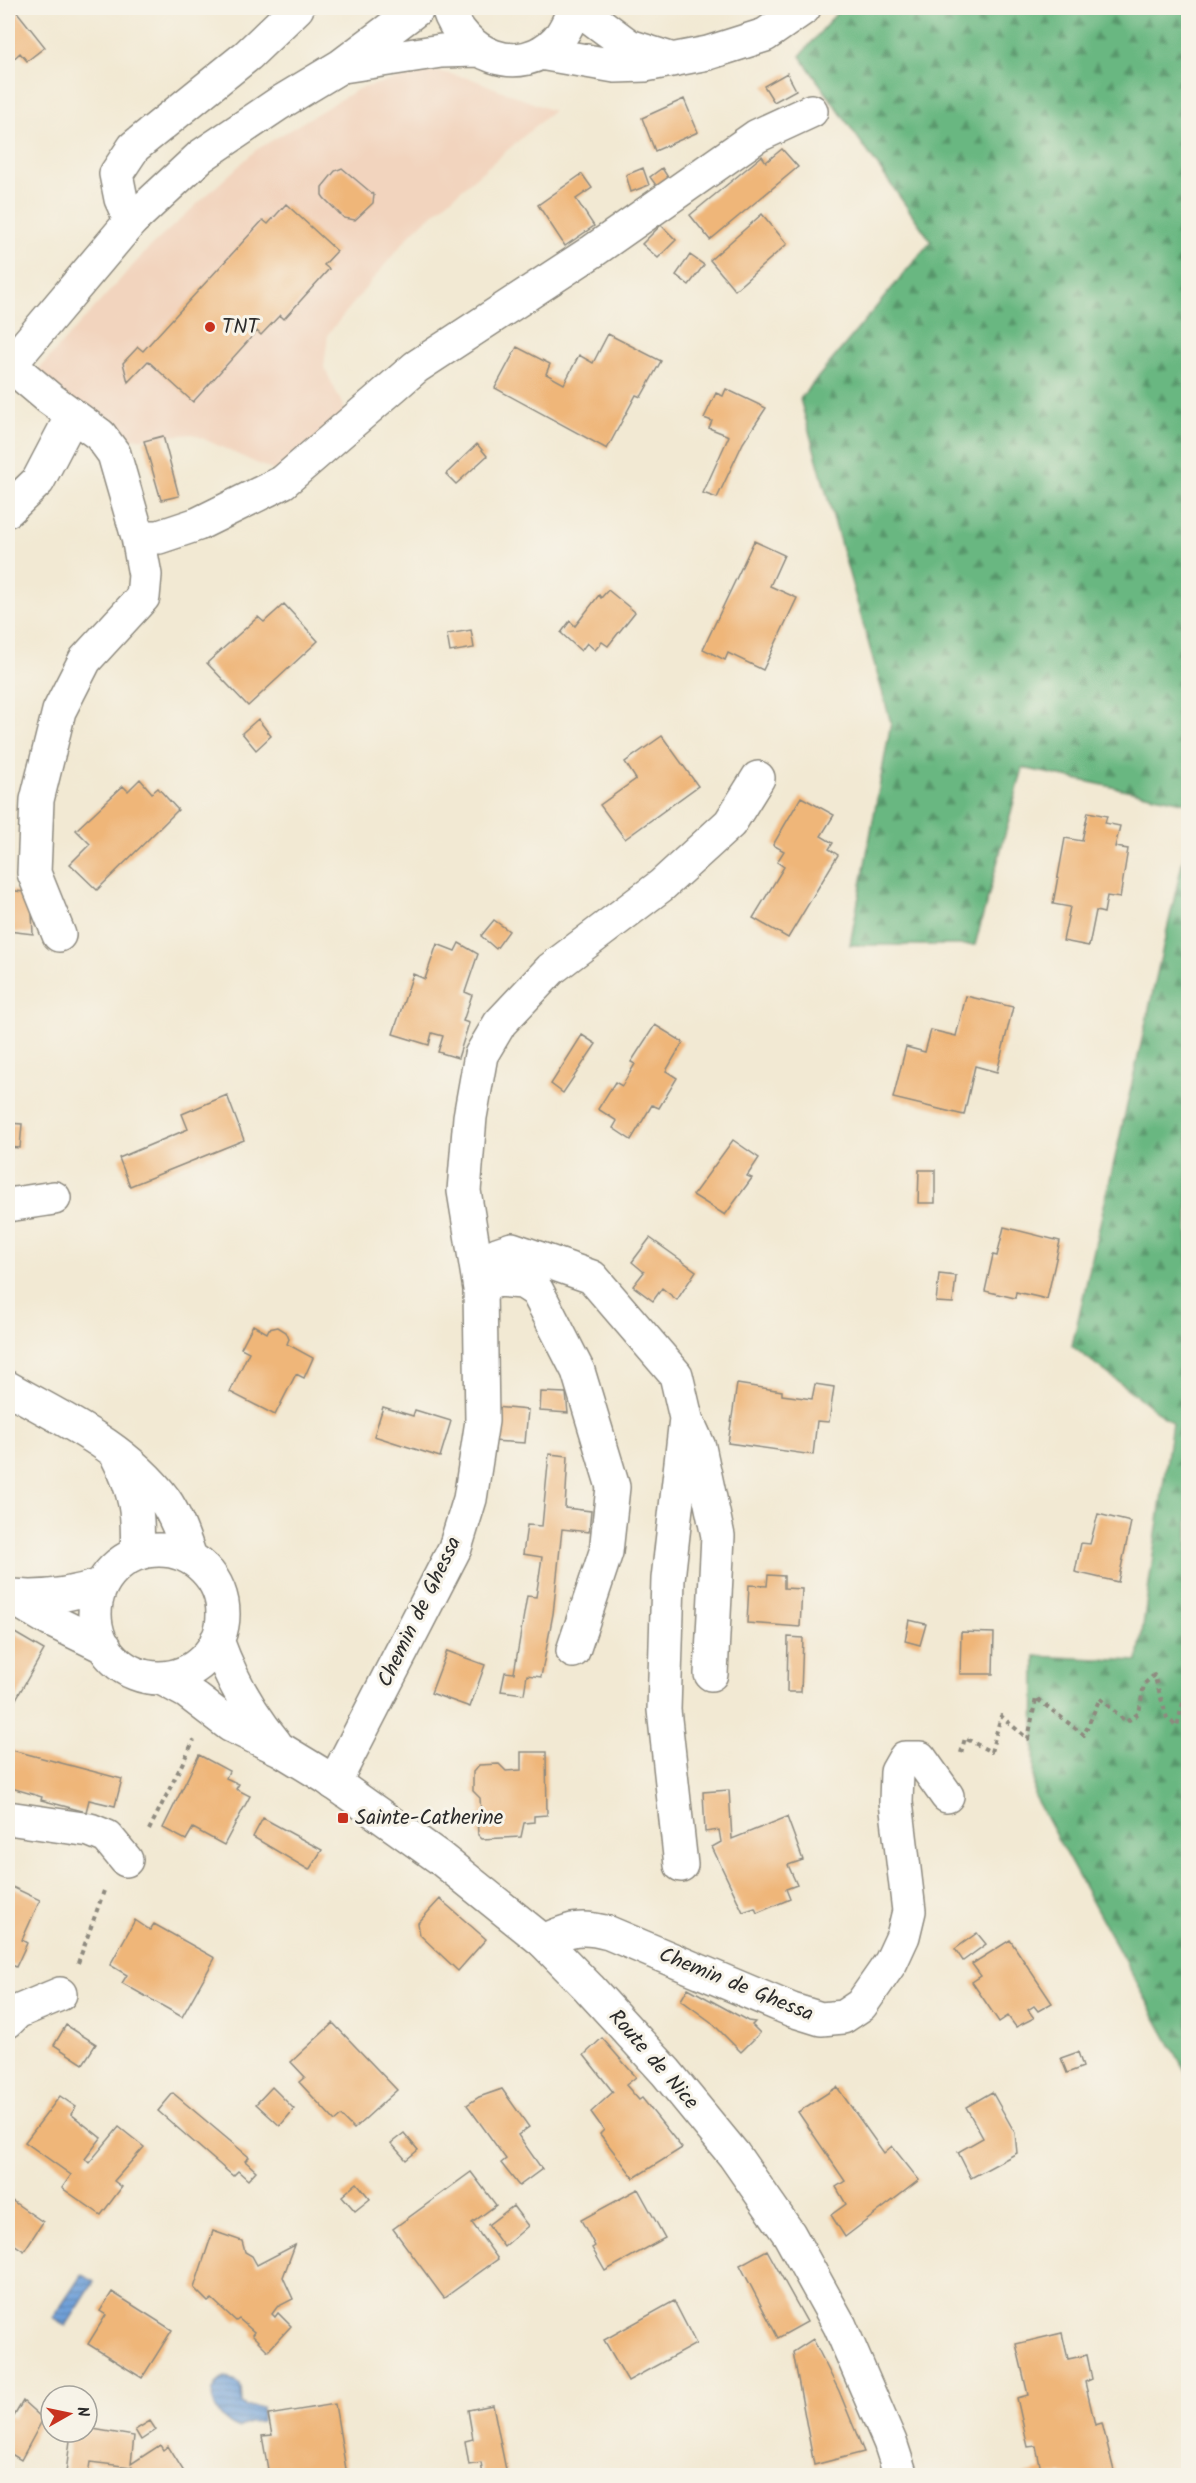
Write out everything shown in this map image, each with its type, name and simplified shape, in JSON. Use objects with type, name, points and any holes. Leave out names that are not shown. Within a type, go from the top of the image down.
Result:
[{"type":"main road","points":[[131,221],[121,199],[116,174],[134,147],[248,55],[297,8]]},
{"type":"main road","points":[[59,935],[34,873],[37,800],[59,711],[86,660],[143,597],[145,575],[138,537],[114,454],[100,435],[9,366],[131,221],[201,156],[278,104],[341,66],[418,8]]},
{"type":"main road","points":[[448,8],[453,23],[464,38],[477,50],[498,58],[519,59],[540,53],[557,40],[576,8],[629,46],[672,59]]},
{"type":"main road","points":[[540,53],[615,66],[645,65],[708,53],[765,35],[804,8]]},
{"type":"main road","points":[[341,66],[441,51],[477,50]]},
{"type":"main road","points":[[138,537],[159,537],[198,524],[283,483],[416,367],[593,251],[757,136],[811,111]]},
{"type":"main road","points":[[8,510],[38,481],[72,416]]},
{"type":"main road","points":[[488,1285],[464,1191],[471,1117],[481,1055],[500,1023],[551,969],[662,885],[730,823],[758,778]]},
{"type":"main road","points":[[8,1205],[54,1198]]},
{"type":"main road","points":[[488,1285],[497,1254],[512,1249],[592,1277],[676,1375],[686,1418],[699,1447],[718,1536],[711,1674]]},
{"type":"main road","points":[[488,1285],[523,1281],[537,1291],[578,1371],[613,1487],[606,1552],[573,1651]]},
{"type":"main road","name":"Chemin de Ghessa","points":[[334,1782],[455,1548],[470,1499],[482,1421],[488,1285]]},
{"type":"main road","points":[[8,1388],[115,1451],[144,1475],[165,1500],[179,1526],[190,1557]]},
{"type":"main road","points":[[681,1865],[664,1710],[668,1579],[686,1418]]},
{"type":"main road","points":[[115,1451],[130,1481],[137,1507],[137,1553]]},
{"type":"main road","points":[[155,1550],[173,1551],[190,1557],[205,1569],[219,1593],[223,1622],[217,1641],[208,1656],[194,1668],[178,1675],[161,1678],[144,1676],[128,1670],[115,1660],[105,1647],[98,1632],[95,1617],[96,1601],[101,1586],[110,1572],[122,1561],[137,1553],[155,1550]]},
{"type":"main road","points":[[9,1595],[54,1597],[75,1594],[101,1586]]},
{"type":"main road","points":[[9,1595],[50,1620],[105,1647]]},
{"type":"main road","name":"Route de Nice","points":[[217,1641],[227,1668],[246,1704],[280,1749]]},
{"type":"main road","name":"Route de Nice","points":[[161,1678],[187,1692],[230,1725],[280,1749],[334,1782],[440,1858],[543,1941],[589,1988],[666,2072],[734,2155],[789,2234],[840,2326],[890,2442],[901,2475]]},
{"type":"main road","name":"Chemin de Ghessa","points":[[543,1941],[568,1930],[587,1927],[609,1933],[792,2010],[822,2019],[843,2017],[861,2005],[891,1962],[903,1936],[909,1911],[896,1802],[897,1772],[905,1758],[920,1758],[947,1796]]},
{"type":"main road","points":[[8,1818],[90,1830],[107,1837],[126,1860]]},
{"type":"main road","points":[[8,2021],[17,2012],[60,1994]]},
{"type":"path","points":[[947,1796],[953,1785],[965,1738],[991,1752],[1001,1716],[1028,1739],[1036,1698],[1084,1735],[1100,1698],[1126,1722],[1139,1713],[1144,1684],[1154,1675],[1167,1718],[1177,1726],[1188,1683]]},
{"type":"shaded area","points":[[431,70],[472,79],[553,111],[412,232],[328,334],[324,367],[347,414],[276,472],[193,434],[118,440],[28,381],[147,250],[256,150],[358,89]]},
{"type":"green space","points":[[841,8],[1188,8],[1188,803],[1023,768],[975,945],[850,945],[891,723],[800,399],[931,241],[800,56]]},
{"type":"green space","points":[[1188,838],[1188,2076],[1034,1796],[1035,1656],[1138,1661],[1172,1423],[1072,1346]]},
{"type":"water","points":[[82,2274],[94,2282],[66,2326],[53,2318]]},
{"type":"water","points":[[225,2378],[237,2381],[241,2387],[242,2404],[246,2407],[262,2407],[262,2422],[248,2423],[238,2428],[218,2412],[212,2397],[213,2389]]},
{"type":"building","points":[[8,8],[14,8],[45,47],[27,61],[20,53],[8,64]]},
{"type":"building","points":[[787,73],[796,90],[774,102],[764,86]]},
{"type":"building","points":[[684,99],[698,132],[655,151],[642,118]]},
{"type":"building","points":[[782,149],[798,167],[710,240],[690,215],[762,156],[766,162]]},
{"type":"building","points":[[342,168],[374,195],[373,203],[355,220],[344,218],[322,195],[322,187],[335,171]]},
{"type":"building","points":[[643,168],[649,185],[631,192],[626,175]]},
{"type":"building","points":[[662,168],[669,179],[658,188],[650,177]]},
{"type":"building","points":[[582,174],[592,188],[576,199],[594,226],[565,246],[538,205]]},
{"type":"building","points":[[286,204],[337,251],[324,265],[329,269],[284,319],[280,315],[261,335],[257,331],[193,402],[148,361],[128,382],[123,363],[138,347],[143,351],[263,220],[268,224]]},
{"type":"building","points":[[762,214],[787,244],[735,290],[710,260]]},
{"type":"building","points":[[661,225],[676,240],[658,258],[642,244]]},
{"type":"building","points":[[690,255],[704,265],[689,285],[676,275]]},
{"type":"building","points":[[608,334],[661,361],[641,397],[636,395],[607,449],[495,388],[517,347],[550,364],[546,374],[564,384],[579,355],[593,363]]},
{"type":"building","points":[[726,389],[766,408],[743,443],[717,498],[703,493],[729,436],[709,428],[712,421],[704,418],[716,393],[723,396]]},
{"type":"building","points":[[163,436],[179,496],[161,500],[144,441]]},
{"type":"building","points":[[477,444],[487,456],[456,484],[446,474]]},
{"type":"building","points":[[754,541],[784,555],[770,586],[797,598],[763,670],[728,653],[725,660],[703,649]]},
{"type":"building","points":[[608,590],[635,612],[608,646],[602,642],[595,650],[587,643],[581,651],[561,633],[570,621],[575,626],[599,595],[601,598]]},
{"type":"building","points":[[284,604],[318,641],[248,706],[207,663],[258,617],[264,622]]},
{"type":"building","points":[[471,630],[474,648],[450,652],[447,634]]},
{"type":"building","points":[[258,719],[271,736],[256,750],[242,733]]},
{"type":"building","points":[[662,736],[698,786],[625,839],[600,805],[636,779],[625,762]]},
{"type":"building","points":[[140,779],[152,793],[158,788],[178,810],[97,890],[70,864],[90,844],[76,830],[123,786],[128,791]]},
{"type":"building","points":[[801,797],[834,815],[821,836],[833,843],[829,849],[838,855],[788,938],[753,918],[784,867],[777,862],[784,851],[773,845]]},
{"type":"building","points":[[1088,812],[1107,816],[1105,823],[1120,826],[1115,847],[1128,849],[1120,898],[1107,896],[1104,913],[1096,911],[1089,946],[1063,941],[1070,907],[1053,904],[1065,838],[1082,841]]},
{"type":"building","points":[[8,890],[31,893],[33,934],[8,931]]},
{"type":"building","points":[[494,920],[509,931],[496,949],[481,936]]},
{"type":"building","points":[[459,943],[478,954],[465,992],[472,995],[463,1021],[469,1023],[458,1058],[438,1052],[443,1036],[432,1033],[429,1045],[393,1034],[413,974],[425,979],[437,944],[455,951]]},
{"type":"building","points":[[966,996],[1013,1007],[997,1072],[975,1066],[964,1115],[893,1098],[906,1047],[925,1052],[931,1030],[956,1036]]},
{"type":"building","points":[[655,1025],[683,1042],[666,1071],[677,1078],[659,1108],[652,1105],[631,1140],[613,1128],[617,1121],[598,1109],[615,1082],[622,1086],[635,1064],[631,1062]]},
{"type":"building","points":[[582,1035],[596,1044],[563,1093],[551,1084]]},
{"type":"building","points":[[227,1095],[244,1140],[130,1186],[119,1158],[188,1129],[182,1114]]},
{"type":"building","points":[[8,1123],[22,1124],[20,1148],[8,1147]]},
{"type":"building","points":[[733,1140],[759,1158],[747,1176],[752,1178],[725,1215],[693,1195]]},
{"type":"building","points":[[919,1170],[935,1170],[935,1203],[918,1203]]},
{"type":"building","points":[[1004,1227],[1060,1241],[1047,1299],[1016,1292],[1015,1298],[985,1291],[993,1255],[997,1256]]},
{"type":"building","points":[[650,1238],[696,1271],[677,1300],[662,1288],[653,1301],[633,1286],[644,1272],[632,1262]]},
{"type":"building","points":[[939,1274],[956,1276],[953,1303],[936,1302]]},
{"type":"building","points":[[253,1325],[267,1333],[269,1329],[278,1327],[286,1332],[289,1339],[287,1344],[313,1358],[304,1378],[296,1374],[275,1415],[230,1392],[249,1352],[241,1348]]},
{"type":"building","points":[[737,1384],[782,1391],[782,1395],[812,1399],[815,1384],[834,1387],[829,1422],[817,1421],[813,1455],[728,1443]]},
{"type":"building","points":[[541,1392],[566,1393],[568,1413],[540,1411]]},
{"type":"building","points":[[383,1407],[413,1416],[415,1410],[451,1421],[440,1457],[374,1436]]},
{"type":"building","points":[[494,1407],[528,1410],[525,1443],[492,1441]]},
{"type":"building","points":[[549,1454],[568,1456],[565,1508],[591,1511],[589,1532],[562,1529],[553,1614],[541,1677],[527,1675],[524,1694],[501,1691],[505,1672],[514,1673],[527,1596],[536,1597],[542,1557],[523,1554],[527,1525],[542,1526]]},
{"type":"building","points":[[1098,1514],[1131,1522],[1118,1582],[1075,1572],[1081,1543],[1090,1544]]},
{"type":"building","points":[[768,1575],[784,1576],[784,1588],[802,1589],[800,1627],[747,1623],[749,1585],[767,1586]]},
{"type":"building","points":[[909,1620],[926,1624],[920,1645],[905,1641]]},
{"type":"building","points":[[8,1629],[44,1650],[12,1706],[8,1703]]},
{"type":"building","points":[[961,1632],[994,1633],[993,1674],[960,1674]]},
{"type":"building","points":[[788,1637],[803,1638],[801,1692],[787,1692]]},
{"type":"building","points":[[447,1651],[485,1665],[470,1707],[431,1693]]},
{"type":"building","points":[[8,1749],[122,1779],[115,1806],[89,1800],[86,1812],[41,1800],[42,1797],[8,1787]]},
{"type":"building","points":[[521,1752],[546,1752],[547,1815],[534,1816],[534,1822],[524,1823],[521,1837],[482,1839],[478,1835],[477,1815],[481,1813],[480,1798],[473,1791],[473,1772],[479,1765],[499,1764],[506,1771],[521,1770]]},
{"type":"building","points":[[199,1755],[229,1771],[226,1778],[239,1784],[236,1789],[250,1796],[224,1845],[193,1828],[186,1840],[163,1828]]},
{"type":"building","points":[[729,1790],[732,1839],[787,1817],[803,1860],[788,1865],[797,1885],[786,1889],[790,1899],[757,1913],[755,1908],[743,1912],[712,1847],[721,1842],[719,1830],[705,1832],[703,1792]]},
{"type":"building","points":[[263,1818],[322,1850],[309,1870],[253,1837]]},
{"type":"building","points":[[8,1885],[40,1900],[22,1940],[27,1943],[16,1967],[8,1963]]},
{"type":"building","points":[[440,1899],[486,1939],[458,1971],[420,1935],[418,1923]]},
{"type":"building","points":[[135,1920],[150,1930],[154,1924],[215,1958],[182,2017],[122,1983],[127,1975],[110,1965]]},
{"type":"building","points":[[977,1933],[986,1944],[963,1961],[955,1949]]},
{"type":"building","points":[[1010,1940],[1052,2003],[1038,2011],[1034,2006],[1028,2010],[1034,2018],[1016,2027],[1008,2016],[999,2022],[972,1982],[981,1976],[972,1964]]},
{"type":"building","points":[[688,1988],[748,2021],[755,2022],[752,2025],[760,2033],[741,2052],[711,2022],[681,2000]]},
{"type":"building","points":[[333,2023],[397,2090],[354,2129],[341,2116],[335,2121],[299,2082],[305,2077],[291,2062]]},
{"type":"building","points":[[66,2025],[96,2044],[83,2064],[54,2045]]},
{"type":"building","points":[[602,2038],[636,2077],[626,2085],[639,2100],[642,2098],[682,2148],[634,2178],[600,2134],[604,2130],[591,2112],[613,2092],[584,2055]]},
{"type":"building","points":[[1078,2052],[1083,2067],[1067,2073],[1061,2058]]},
{"type":"building","points":[[272,2087],[294,2109],[280,2126],[256,2104]]},
{"type":"building","points":[[837,2087],[884,2153],[892,2146],[919,2180],[845,2237],[831,2215],[846,2204],[836,2187],[845,2181],[798,2112]]},
{"type":"building","points":[[502,2089],[529,2127],[518,2135],[542,2169],[519,2186],[501,2163],[506,2159],[467,2105],[479,2097]]},
{"type":"building","points":[[992,2092],[1015,2133],[1017,2153],[971,2178],[958,2152],[983,2138],[966,2107]]},
{"type":"building","points":[[173,2093],[249,2157],[245,2161],[256,2171],[248,2180],[238,2171],[233,2176],[158,2111]]},
{"type":"building","points":[[60,2096],[76,2107],[71,2114],[101,2138],[85,2159],[89,2163],[119,2127],[144,2147],[114,2181],[122,2187],[101,2215],[62,2188],[71,2175],[25,2142]]},
{"type":"building","points":[[404,2133],[418,2150],[406,2160],[391,2143]]},
{"type":"building","points":[[471,2172],[496,2205],[472,2223],[498,2259],[444,2298],[393,2229]]},
{"type":"building","points":[[357,2183],[370,2199],[355,2211],[342,2196]]},
{"type":"building","points":[[638,2189],[665,2238],[605,2271],[592,2248],[595,2246],[581,2220]]},
{"type":"building","points":[[8,2198],[43,2222],[24,2251],[8,2240]]},
{"type":"building","points":[[513,2206],[528,2226],[504,2247],[488,2225]]},
{"type":"building","points":[[213,2231],[242,2241],[245,2252],[252,2256],[257,2265],[295,2245],[283,2277],[293,2299],[277,2307],[272,2314],[275,2317],[278,2313],[291,2326],[268,2351],[252,2335],[254,2332],[239,2319],[236,2321],[212,2299],[208,2302],[194,2288]]},
{"type":"building","points":[[767,2250],[807,2322],[778,2338],[740,2265]]},
{"type":"building","points":[[112,2292],[172,2330],[142,2378],[88,2344],[106,2315],[100,2311]]},
{"type":"building","points":[[674,2301],[696,2344],[628,2381],[604,2340]]},
{"type":"building","points":[[1062,2333],[1068,2359],[1087,2355],[1092,2379],[1085,2382],[1095,2425],[1102,2423],[1115,2475],[1022,2475],[1041,2470],[1036,2446],[1028,2447],[1017,2398],[1028,2395],[1016,2344]]},
{"type":"building","points":[[813,2339],[839,2391],[864,2452],[814,2465],[793,2352]]},
{"type":"building","points":[[23,2401],[39,2415],[39,2426],[21,2460],[8,2452],[8,2415],[13,2418]]},
{"type":"building","points":[[335,2404],[347,2475],[269,2475],[262,2436],[272,2435],[268,2415]]},
{"type":"building","points":[[493,2405],[507,2475],[483,2475],[481,2463],[469,2465],[465,2441],[473,2439],[468,2410]]},
{"type":"building","points":[[150,2421],[156,2430],[141,2440],[135,2430]]},
{"type":"building","points":[[99,2430],[134,2436],[131,2464],[160,2445],[163,2450],[168,2446],[186,2475],[131,2475],[127,2469],[131,2467],[90,2462],[88,2475],[66,2473],[70,2444],[99,2444]]},
{"type":"place","name":"TNT","points":[[210,327]]},
{"type":"place","name":"Sainte-Catherine","points":[[343,1818]]}]
